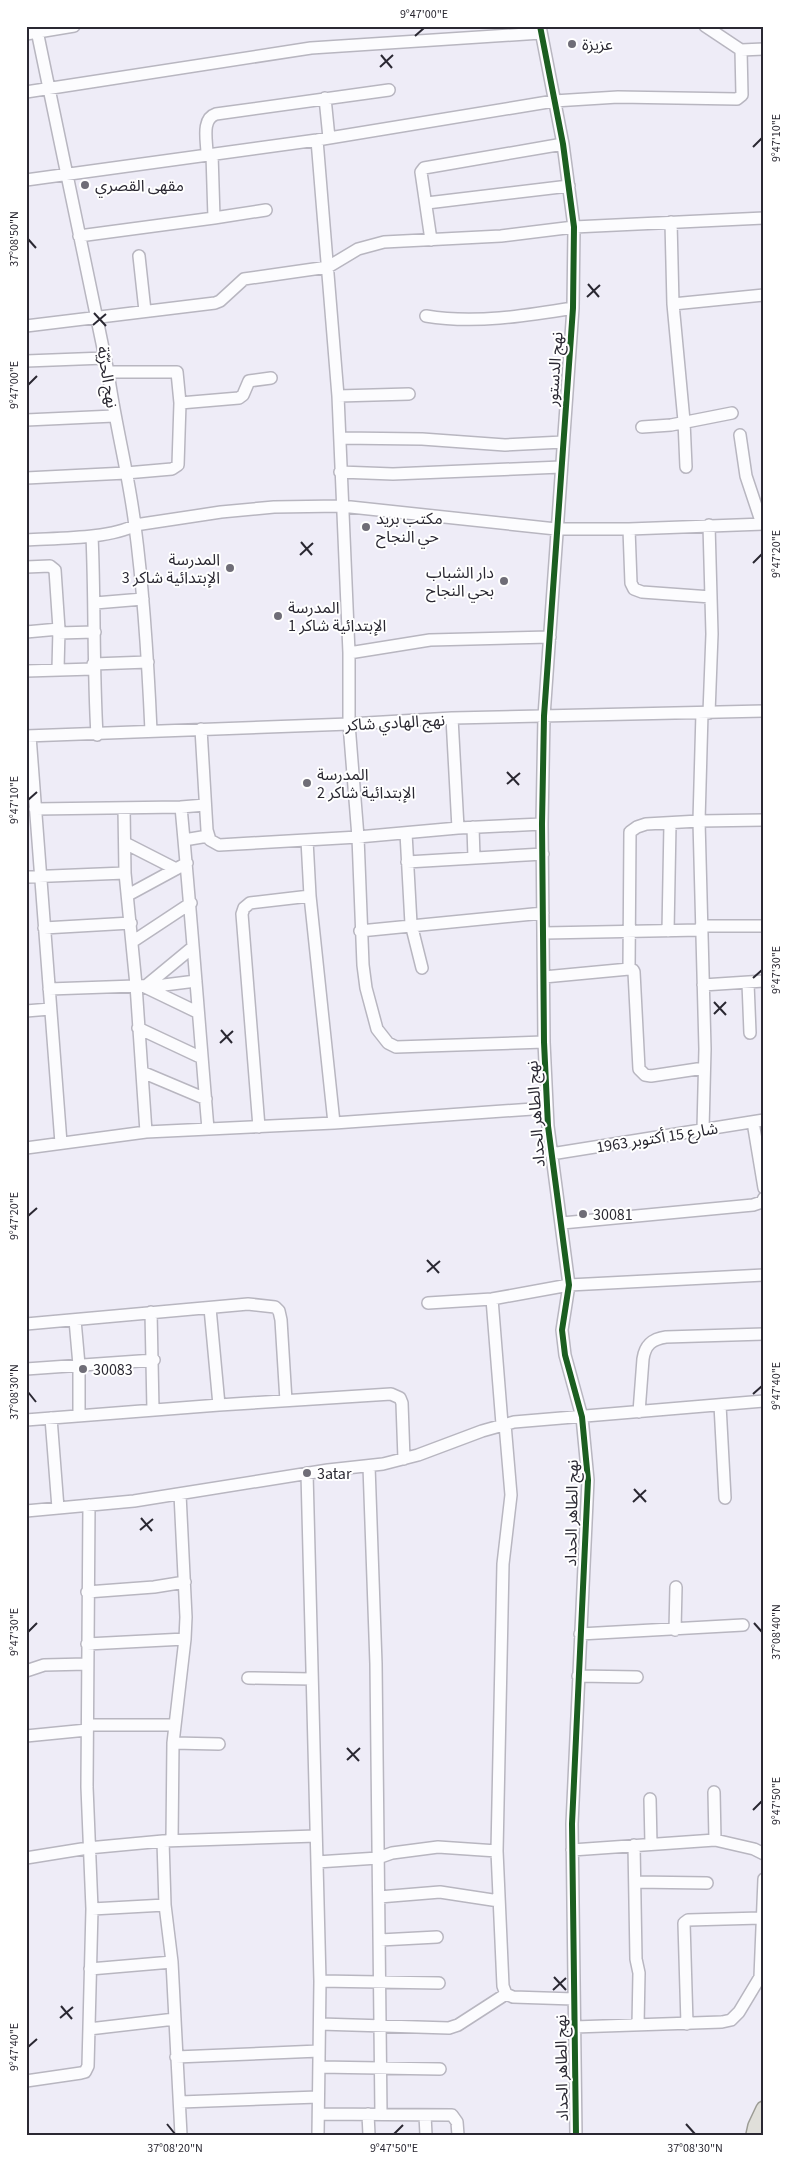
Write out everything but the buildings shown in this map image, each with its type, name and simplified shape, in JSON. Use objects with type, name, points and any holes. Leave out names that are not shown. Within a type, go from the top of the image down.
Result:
[{"type":"main road","points":[[754,2135],[764,2109]]},
{"type":"street","points":[[33,31],[74,26]]},
{"type":"street","points":[[705,26],[741,50],[764,49]]},
{"type":"street","points":[[26,92],[310,48],[541,30]]},
{"type":"street","name":"نهج الدستور","points":[[541,30],[563,144],[574,227],[573,308],[544,716]]},
{"type":"street","name":"نهج الحرّيّة","points":[[33,31],[50,89],[79,236],[98,318],[135,525],[148,662],[151,732]]},
{"type":"street","points":[[26,180],[317,140],[554,101],[618,97],[737,99],[742,95],[741,50]]},
{"type":"street","points":[[214,218],[206,122],[211,116],[389,90]]},
{"type":"street","points":[[325,98],[329,138]]},
{"type":"street","points":[[317,140],[338,396],[341,506],[349,653],[349,724],[358,837],[360,931],[366,988],[372,1014],[381,1036],[388,1043],[396,1047],[544,1042]]},
{"type":"street","points":[[431,240],[421,172],[424,168],[563,144]]},
{"type":"street","points":[[427,203],[569,186]]},
{"type":"street","points":[[79,236],[266,210]]},
{"type":"street","points":[[26,326],[215,304],[250,277],[328,267],[346,255],[369,245],[501,236],[574,227],[764,218]]},
{"type":"street","points":[[671,222],[673,304],[684,421],[686,467]]},
{"type":"street","points":[[139,256],[145,311]]},
{"type":"street","points":[[673,304],[764,295]]},
{"type":"street","points":[[426,316],[493,318],[573,308]]},
{"type":"street","points":[[26,361],[105,358]]},
{"type":"street","points":[[26,478],[126,473],[172,469],[178,465],[180,403],[178,376],[175,371],[108,372]]},
{"type":"street","points":[[180,403],[239,398],[243,395],[249,381],[271,378]]},
{"type":"street","points":[[338,396],[409,394]]},
{"type":"street","points":[[642,428],[671,425],[732,413]]},
{"type":"street","points":[[26,420],[114,416]]},
{"type":"street","points":[[26,540],[92,536],[129,529],[135,525],[220,512],[274,507],[341,506],[556,529],[629,529],[763,524],[746,476],[740,435]]},
{"type":"street","points":[[340,438],[422,439],[505,445],[563,442]]},
{"type":"street","points":[[340,472],[393,474],[561,467]]},
{"type":"street","points":[[703,1129],[704,1068],[699,821],[711,596],[709,525]]},
{"type":"street","points":[[629,529],[631,583],[634,589],[642,592],[711,596]]},
{"type":"street","points":[[92,536],[95,603],[93,666],[97,735]]},
{"type":"street","points":[[26,567],[50,566],[55,570],[58,669]]},
{"type":"street","points":[[95,603],[142,599]]},
{"type":"street","points":[[26,632],[95,632]]},
{"type":"street","points":[[349,653],[430,640],[550,637]]},
{"type":"street","points":[[26,671],[148,662]]},
{"type":"street","name":"نهج الهادي شاكر","points":[[28,736],[97,735],[452,718],[764,711]]},
{"type":"street","name":"نهج الطاهر الحداد","points":[[544,716],[542,854],[544,1042],[547,1108],[551,1154],[562,1223],[569,1285],[562,1318],[563,1342],[582,1417],[588,1480],[578,1676],[572,1850],[576,2135]]},
{"type":"street","points":[[452,718],[458,828]]},
{"type":"street","points":[[201,729],[208,836],[214,843],[225,846],[458,828],[542,824]]},
{"type":"street","points":[[28,736],[61,1143]]},
{"type":"street","points":[[35,808],[181,807],[205,805]]},
{"type":"street","points":[[181,807],[184,840],[182,866],[191,903],[197,1012],[208,1129]]},
{"type":"street","points":[[124,808],[126,873],[132,942],[142,985],[138,1028],[146,1132]]},
{"type":"street","points":[[704,1068],[651,1076],[642,1073],[638,1064],[634,974],[633,970],[630,969],[630,832],[640,825],[699,821],[764,820]]},
{"type":"street","points":[[668,930],[670,824]]},
{"type":"street","points":[[473,827],[474,858]]},
{"type":"street","points":[[406,833],[411,924],[422,968]]},
{"type":"street","points":[[184,840],[208,836]]},
{"type":"street","points":[[307,840],[310,896],[334,1123]]},
{"type":"street","points":[[125,843],[182,866]]},
{"type":"street","points":[[407,862],[542,854]]},
{"type":"street","points":[[128,895],[182,866]]},
{"type":"street","points":[[26,877],[126,873]]},
{"type":"street","points":[[259,1127],[242,914],[244,908],[250,903],[310,896]]},
{"type":"street","points":[[132,942],[191,903]]},
{"type":"street","points":[[360,931],[411,924],[543,912]]},
{"type":"street","points":[[44,928],[131,923]]},
{"type":"street","points":[[544,934],[764,926]]},
{"type":"street","points":[[142,985],[193,947]]},
{"type":"street","points":[[544,977],[630,969]]},
{"type":"street","points":[[702,985],[748,983],[764,980]]},
{"type":"street","points":[[49,989],[196,981]]},
{"type":"street","points":[[748,983],[750,1033]]},
{"type":"street","points":[[142,985],[197,1012]]},
{"type":"street","points":[[26,1011],[50,1009]]},
{"type":"street","points":[[138,1028],[202,1058]]},
{"type":"street","points":[[142,1072],[206,1099]]},
{"type":"street","points":[[26,1148],[146,1132],[334,1123],[547,1108]]},
{"type":"street","points":[[758,1121],[764,1188]]},
{"type":"street","name":"شارع 15 أكتوبر 1963","points":[[551,1154],[758,1121]]},
{"type":"street","points":[[562,1223],[753,1205],[762,1202],[764,1198]]},
{"type":"street","points":[[428,1303],[492,1299],[569,1285],[764,1275]]},
{"type":"street","points":[[492,1299],[511,1494],[503,1564],[497,1851],[503,1986],[506,1994],[513,1997],[574,1999]]},
{"type":"street","points":[[26,1324],[266,1304],[275,1307],[281,1320],[286,1401]]},
{"type":"street","points":[[210,1308],[219,1405]]},
{"type":"street","points":[[152,1312],[154,1360],[153,1410]]},
{"type":"street","points":[[75,1320],[79,1365],[79,1416]]},
{"type":"street","points":[[639,1412],[644,1351],[651,1342],[666,1337],[764,1334]]},
{"type":"street","points":[[26,1370],[154,1360]]},
{"type":"street","points":[[26,1420],[219,1405],[360,1396],[396,1396],[402,1403],[404,1459]]},
{"type":"street","points":[[26,1511],[180,1494],[307,1473],[370,1466],[404,1459],[504,1424],[764,1401]]},
{"type":"street","points":[[720,1405],[725,1498]]},
{"type":"street","points":[[51,1418],[58,1508]]},
{"type":"street","points":[[370,1466],[376,1654],[381,2114]]},
{"type":"street","points":[[307,1473],[320,1981],[318,2135]]},
{"type":"street","points":[[180,1494],[185,1582],[185,1639],[172,1743],[165,1905],[172,1962],[182,2135]]},
{"type":"street","points":[[26,2081],[85,2072],[88,2066],[92,1909],[88,1848],[87,1592],[89,1505]]},
{"type":"street","points":[[87,1592],[154,1587],[185,1582]]},
{"type":"street","points":[[675,1630],[676,1587]]},
{"type":"street","points":[[580,1634],[743,1625]]},
{"type":"street","points":[[87,1644],[185,1639]]},
{"type":"street","points":[[26,1671],[44,1665],[87,1664]]},
{"type":"street","points":[[578,1676],[637,1678]]},
{"type":"street","points":[[248,1678],[312,1679]]},
{"type":"street","points":[[26,1736],[88,1728],[174,1725]]},
{"type":"street","points":[[172,1743],[219,1744]]},
{"type":"street","points":[[714,1792],[715,1840]]},
{"type":"street","points":[[650,1799],[650,1844]]},
{"type":"street","points":[[26,1858],[88,1848],[168,1840],[316,1836]]},
{"type":"street","points":[[572,1850],[715,1840],[754,1849],[764,1854]]},
{"type":"street","points":[[634,1845],[638,2025]]},
{"type":"street","points":[[317,1862],[378,1858],[392,1853],[438,1847],[497,1851]]},
{"type":"street","points":[[574,2027],[727,2022],[739,2012],[760,1977],[764,1879]]},
{"type":"street","points":[[635,1882],[663,1881],[707,1884]]},
{"type":"street","points":[[379,1897],[440,1892],[500,1901]]},
{"type":"street","points":[[92,1909],[165,1905]]},
{"type":"street","points":[[687,2024],[684,1923],[688,1920],[761,1918]]},
{"type":"street","points":[[380,1940],[437,1937]]},
{"type":"street","points":[[90,1969],[172,1962]]},
{"type":"street","points":[[320,1981],[439,1983]]},
{"type":"street","points":[[320,2024],[453,2027],[506,1994]]},
{"type":"street","points":[[89,2028],[175,2019]]},
{"type":"street","points":[[176,2057],[319,2050]]},
{"type":"street","points":[[319,2067],[440,2069]]},
{"type":"street","points":[[180,2102],[318,2097]]},
{"type":"street","points":[[318,2114],[454,2116],[457,2122],[458,2135]]},
{"type":"street","points":[[368,2114],[369,2135]]},
{"type":"street","points":[[425,2115],[426,2135]]},
{"type":"cycle path","points":[[540,26],[563,144],[574,227],[573,308],[544,716],[542,824],[544,1042],[548,1126],[569,1285],[562,1330],[565,1355],[582,1417],[588,1480],[572,1824],[576,2135]]},
{"type":"place","name":"عزيزة","points":[[572,44]]},
{"type":"place","name":"مقهى القصري","points":[[85,185]]},
{"type":"place","name":"مكتب بريد حي النجاح","points":[[366,527]]},
{"type":"place","name":"المدرسة الإبتدائية شاكر 3","points":[[230,568]]},
{"type":"place","name":"دار الشباب بحي النجاح","points":[[504,581]]},
{"type":"place","name":"المدرسة الإبتدائية شاكر 1","points":[[278,616]]},
{"type":"place","name":"المدرسة الإبتدائية شاكر 2","points":[[307,783]]},
{"type":"place","name":"30081","points":[[583,1214]]},
{"type":"place","name":"30083","points":[[83,1369]]},
{"type":"place","name":"3atar","points":[[307,1473]]}]
